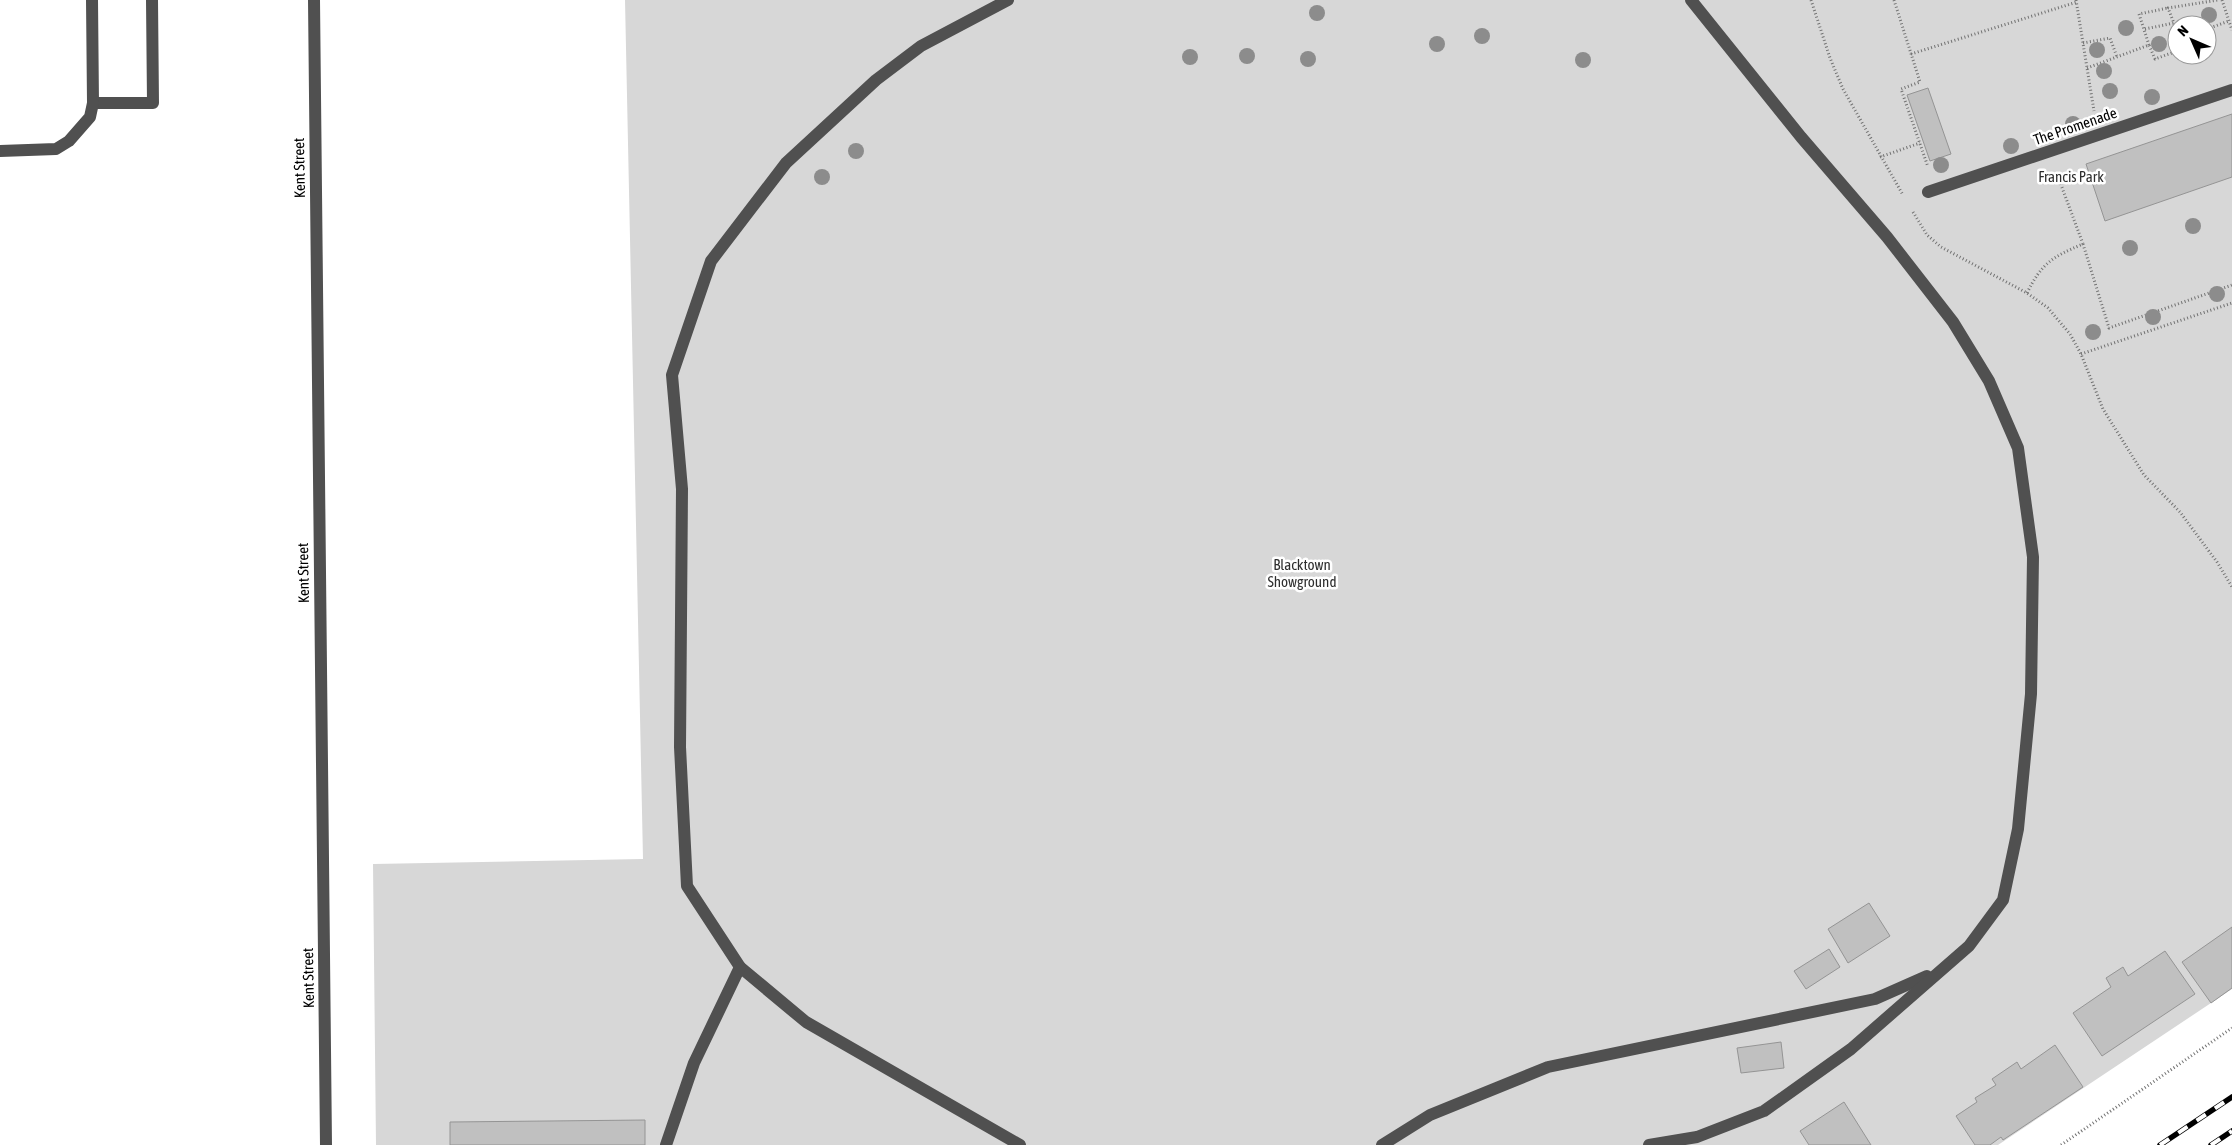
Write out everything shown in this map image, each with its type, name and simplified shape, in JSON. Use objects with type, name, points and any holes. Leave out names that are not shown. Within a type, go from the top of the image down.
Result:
[{"type":"street","points":[[0,151],[56,149],[69,141],[90,117],[93,103],[92,0]]},
{"type":"street","points":[[93,103],[153,103],[152,0]]},
{"type":"street","name":"Kent Street","points":[[314,0],[326,1145]]},
{"type":"street","points":[[1008,0],[922,46],[876,80],[786,163],[711,261],[672,375],[682,489],[680,747],[687,886],[740,967],[806,1022],[1020,1145]]},
{"type":"street","points":[[1648,1145],[1697,1138],[1764,1111],[1851,1049],[1969,946],[2003,900],[2018,829],[2031,694],[2034,557],[2018,448],[1989,381],[1953,322],[1887,237],[1801,137],[1691,0]]},
{"type":"street","name":"The Promenade","points":[[1932,191],[2232,90]]},
{"type":"street","points":[[666,1145],[694,1063],[740,967]]},
{"type":"street","points":[[1382,1145],[1430,1115],[1548,1067],[1875,999],[1939,971]]},
{"type":"path","points":[[1811,0],[1830,58],[1843,89],[1880,157],[1904,196]]},
{"type":"path","points":[[1894,0],[1920,82],[1901,89],[1920,143],[1932,191]]},
{"type":"path","points":[[2167,55],[2155,59],[2139,14],[2218,0]]},
{"type":"path","points":[[2222,0],[2232,30]]},
{"type":"path","points":[[1911,54],[2077,1],[2098,135]]},
{"type":"path","points":[[2168,8],[2171,15]]},
{"type":"path","points":[[2217,25],[2229,21]]},
{"type":"path","points":[[2145,29],[2167,24]]},
{"type":"path","points":[[2083,42],[2110,38],[2117,57]]},
{"type":"path","points":[[2087,68],[2149,45]]},
{"type":"path","points":[[1880,157],[1920,143]]},
{"type":"path","points":[[2049,152],[2082,244],[2109,328],[2232,285]]},
{"type":"path","points":[[1908,204],[1927,235],[1941,247],[2027,293],[2048,308],[2070,334],[2081,354],[2103,409],[2144,474],[2180,512],[2200,538],[2232,587]]},
{"type":"path","points":[[2027,293],[2042,266],[2051,258],[2082,244]]},
{"type":"path","points":[[2081,354],[2232,303]]},
{"type":"path","points":[[2061,1145],[2232,1028]]},
{"type":"green space","name":"Blacktown Showground","points":[[625,0],[2232,0],[2232,989],[1998,1145],[376,1145],[373,864],[643,859]]},
{"type":"building","points":[[1928,88],[1951,154],[1930,161],[1907,95]]},
{"type":"building","points":[[2232,114],[2232,177],[2105,221],[2086,164]]},
{"type":"building","points":[[1869,903],[1890,936],[1848,963],[1828,929]]},
{"type":"building","points":[[2232,927],[2232,988],[2211,1003],[2182,962]]},
{"type":"building","points":[[1829,949],[1840,967],[1806,989],[1794,971]]},
{"type":"building","points":[[2165,951],[2195,994],[2102,1056],[2073,1013],[2111,987],[2106,978],[2123,967],[2128,976]]},
{"type":"building","points":[[1781,1042],[1784,1068],[1741,1073],[1737,1048]]},
{"type":"building","points":[[2055,1045],[2083,1087],[2003,1140],[2001,1137],[1990,1145],[1975,1145],[1956,1116],[1977,1102],[1975,1098],[1996,1085],[1992,1079],[2017,1062],[2021,1069]]},
{"type":"building","points":[[1844,1102],[1871,1145],[1809,1145],[1800,1131]]},
{"type":"building","points":[[645,1120],[645,1145],[450,1145],[450,1122]]},
{"type":"railway","points":[[2160,1145],[2232,1097]]},
{"type":"railway","points":[[2211,1145],[2232,1131]]},
{"type":"park label","name":"Francis Park","points":[[2071,176]]}]
